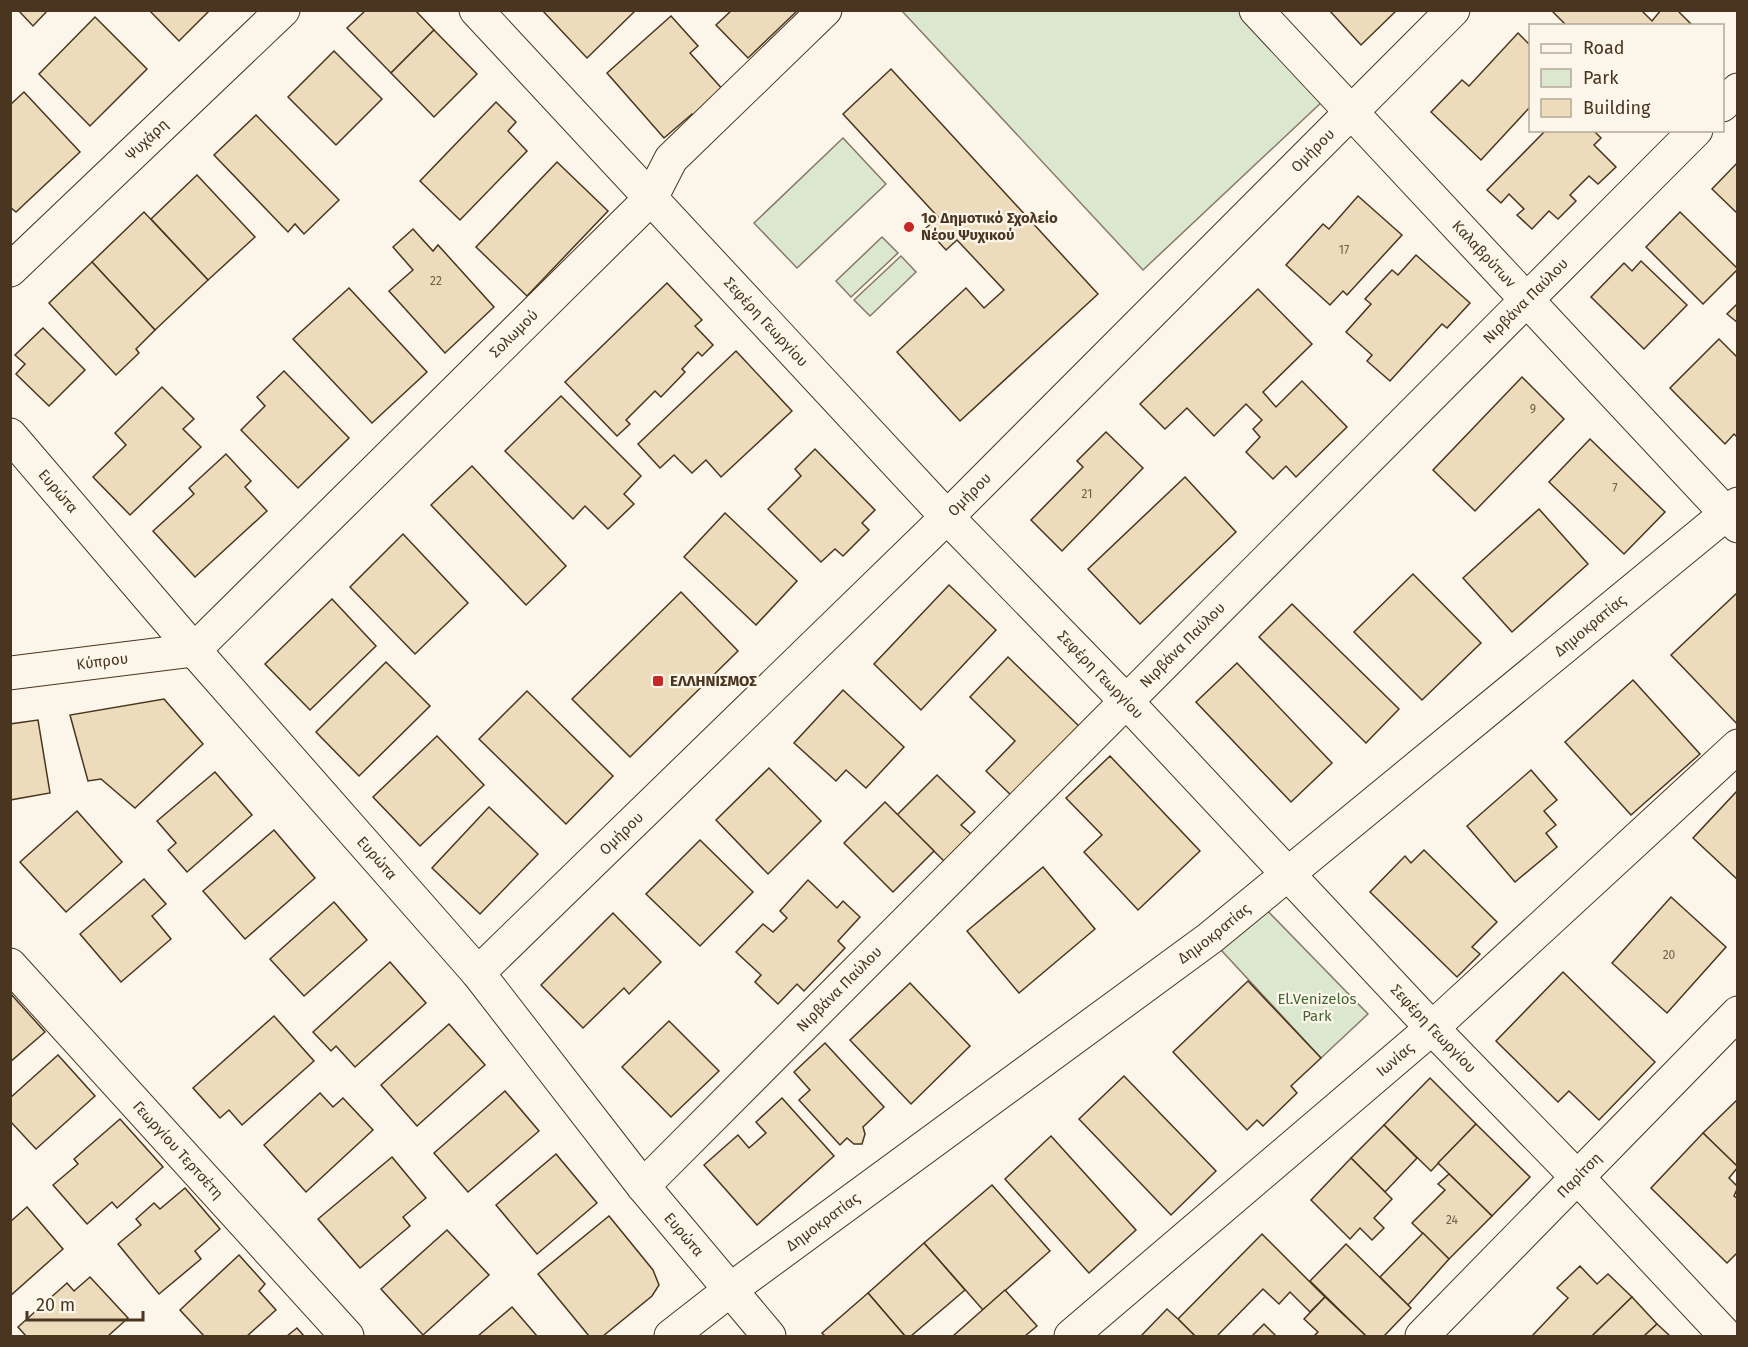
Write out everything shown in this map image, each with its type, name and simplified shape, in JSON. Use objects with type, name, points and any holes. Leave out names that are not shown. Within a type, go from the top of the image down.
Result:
[{"type":"street","name":"Ψυχάρη","points":[[10,270],[283,10]]},
{"type":"street","name":"Σεφέρη Γεωργίου","points":[[476,10],[947,517],[1125,700],[1432,1028],[1578,1178],[1726,1336]]},
{"type":"street","name":"Σολωμού","points":[[194,650],[651,198],[671,159],[825,10]]},
{"type":"street","name":"Καλαβρύτων","points":[[1256,10],[1526,300],[1734,515]]},
{"type":"street","name":"Ομήρου","points":[[478,974],[947,517],[1453,10]]},
{"type":"street","points":[[1724,103],[1737,90]]},
{"type":"street","name":"Νιρβάνα Παύλου","points":[[643,1186],[1125,700],[1694,132]]},
{"type":"street","name":"Ευρώτα","points":[[10,435],[194,650],[478,974],[643,1186],[770,1336]]},
{"type":"street","name":"Δημοκρατίας","points":[[671,1336],[730,1290],[1210,939],[1734,515]]},
{"type":"street","name":"Κύπρου","points":[[10,673],[194,650]]},
{"type":"street","name":"Ιωνίας","points":[[1071,1336],[1432,1028],[1737,746]]},
{"type":"street","name":"Γεωργίου Τερτσέτη","points":[[10,964],[347,1336]]},
{"type":"street","name":"Παρίτση","points":[[1422,1336],[1737,1013]]},
{"type":"green space","points":[[902,11],[1241,11],[1324,100],[1143,270]]},
{"type":"green space","points":[[843,138],[886,184],[797,268],[754,223]]},
{"type":"green space","points":[[882,237],[898,253],[851,297],[836,281]]},
{"type":"green space","points":[[901,256],[916,272],[870,316],[854,300]]},
{"type":"green space","name":"El.Venizelos Park","points":[[1257,900],[1368,1014],[1321,1058],[1210,938]]},
{"type":"building","points":[[18,10],[48,10],[33,26]]},
{"type":"building","points":[[149,10],[210,10],[179,41]]},
{"type":"building","points":[[366,10],[415,10],[434,30],[391,73],[347,28]]},
{"type":"building","points":[[542,10],[636,10],[587,58]]},
{"type":"building","points":[[732,10],[798,10],[748,58],[716,25]]},
{"type":"building","points":[[1329,10],[1397,10],[1361,45]]},
{"type":"building","points":[[1551,10],[1641,10],[1652,21],[1661,10],[1677,10],[1691,24],[1565,24]]},
{"type":"building","points":[[671,16],[698,46],[690,53],[725,92],[695,118],[692,114],[664,138],[607,73]]},
{"type":"building","points":[[95,17],[147,69],[90,126],[39,74]]},
{"type":"building","points":[[434,30],[477,74],[434,117],[391,73]]},
{"type":"building","points":[[1518,33],[1529,44],[1529,108],[1481,160],[1431,112],[1462,80],[1469,86]]},
{"type":"building","points":[[334,51],[382,99],[336,145],[288,97]]},
{"type":"building","points":[[891,69],[1098,294],[960,421],[897,352],[966,288],[984,308],[1004,290],[957,240],[946,250],[926,228],[938,217],[843,114]]},
{"type":"building","points":[[24,92],[80,152],[16,212],[10,207],[10,105]]},
{"type":"building","points":[[496,102],[516,122],[508,131],[527,151],[460,220],[420,181]]},
{"type":"building","points":[[256,115],[339,200],[304,234],[295,224],[288,232],[214,155]]},
{"type":"building","points":[[1544,132],[1595,132],[1601,138],[1594,145],[1616,167],[1598,184],[1589,176],[1570,195],[1576,201],[1558,219],[1549,211],[1532,229],[1517,215],[1524,209],[1509,194],[1501,203],[1487,190]]},
{"type":"building","points":[[557,162],[608,211],[527,296],[476,247]]},
{"type":"building","points":[[1738,162],[1738,214],[1712,189]]},
{"type":"building","points":[[197,175],[255,237],[208,280],[151,219]]},
{"type":"building","points":[[1358,196],[1402,235],[1347,295],[1343,291],[1330,305],[1286,265],[1323,224],[1329,229]]},
{"type":"building","points":[[144,212],[208,280],[155,330],[92,262]]},
{"type":"building","points":[[1680,212],[1738,269],[1703,304],[1646,247]]},
{"type":"building","points":[[413,229],[433,251],[438,245],[494,307],[445,353],[389,291],[413,270],[393,247]]},
{"type":"building","points":[[1416,255],[1470,303],[1447,328],[1442,324],[1390,381],[1367,361],[1372,355],[1346,332],[1371,304],[1365,299],[1392,270],[1398,275]]},
{"type":"building","points":[[1641,261],[1687,305],[1644,349],[1591,297],[1624,263],[1632,271]]},
{"type":"building","points":[[92,262],[155,330],[136,349],[139,353],[116,375],[49,303]]},
{"type":"building","points":[[667,283],[702,320],[695,326],[713,345],[702,356],[698,352],[682,369],[685,372],[661,397],[655,391],[626,420],[630,424],[617,436],[565,382]]},
{"type":"building","points":[[349,288],[427,372],[372,423],[293,339]]},
{"type":"building","points":[[1258,289],[1312,344],[1263,392],[1276,407],[1302,381],[1347,427],[1296,477],[1286,466],[1273,479],[1246,452],[1260,437],[1253,429],[1262,420],[1246,404],[1214,436],[1187,408],[1165,429],[1140,404]]},
{"type":"building","points":[[1738,303],[1738,323],[1727,314]]},
{"type":"building","points":[[43,328],[85,370],[49,406],[16,374],[25,364],[15,355]]},
{"type":"building","points":[[1719,339],[1738,358],[1738,438],[1734,434],[1725,444],[1670,388]]},
{"type":"building","points":[[736,351],[792,411],[721,477],[706,460],[692,473],[674,455],[660,468],[638,444]]},
{"type":"building","points":[[284,371],[349,438],[298,488],[241,430],[265,406],[257,397]]},
{"type":"building","points":[[1522,377],[1564,419],[1475,511],[1433,470]]},
{"type":"building","points":[[162,387],[194,419],[183,429],[201,447],[130,515],[93,477],[126,445],[115,433]]},
{"type":"building","points":[[561,396],[641,476],[624,494],[634,504],[608,529],[585,506],[573,519],[505,451]]},
{"type":"building","points":[[1106,432],[1143,468],[1062,551],[1031,520],[1083,467],[1077,461]]},
{"type":"building","points":[[1590,439],[1665,512],[1624,554],[1549,482]]},
{"type":"building","points":[[815,449],[875,510],[862,523],[869,530],[843,556],[835,549],[821,562],[768,509],[801,476],[795,469]]},
{"type":"building","points":[[226,454],[251,481],[245,487],[267,511],[195,577],[153,531],[194,494],[189,488]]},
{"type":"building","points":[[472,466],[566,566],[526,605],[431,505]]},
{"type":"building","points":[[1185,477],[1236,532],[1140,624],[1088,569]]},
{"type":"building","points":[[1539,509],[1588,564],[1512,632],[1463,578]]},
{"type":"building","points":[[725,513],[797,581],[756,625],[684,557]]},
{"type":"building","points":[[403,534],[468,603],[415,654],[350,587]]},
{"type":"building","points":[[1413,574],[1481,643],[1422,700],[1354,632]]},
{"type":"building","points":[[949,585],[996,630],[921,710],[874,664]]},
{"type":"building","points":[[681,592],[738,651],[630,757],[572,699]]},
{"type":"building","points":[[1738,592],[1738,725],[1671,655]]},
{"type":"building","points":[[332,599],[376,646],[310,710],[265,664]]},
{"type":"building","points":[[1292,604],[1399,709],[1366,743],[1259,637]]},
{"type":"building","points":[[1008,657],[1082,729],[1014,798],[986,771],[1015,741],[970,697]]},
{"type":"building","points":[[386,662],[430,706],[359,776],[316,732]]},
{"type":"building","points":[[1237,663],[1332,763],[1291,802],[1196,702]]},
{"type":"building","points":[[1633,680],[1700,754],[1631,815],[1565,742]]},
{"type":"building","points":[[843,690],[904,747],[866,788],[846,770],[836,781],[794,743]]},
{"type":"building","points":[[527,691],[613,776],[566,824],[479,739]]},
{"type":"building","points":[[164,699],[203,744],[135,808],[101,779],[88,781],[70,715]]},
{"type":"building","points":[[38,720],[50,793],[10,800],[10,724]]},
{"type":"building","points":[[437,736],[484,785],[420,846],[373,797]]},
{"type":"building","points":[[1110,756],[1200,851],[1138,910],[1084,852],[1102,835],[1066,798]]},
{"type":"building","points":[[769,768],[821,821],[768,874],[716,820]]},
{"type":"building","points":[[1531,770],[1557,800],[1544,811],[1556,825],[1546,833],[1557,847],[1515,882],[1467,826]]},
{"type":"building","points":[[215,772],[252,815],[187,872],[168,850],[176,843],[157,821]]},
{"type":"building","points":[[937,775],[975,812],[961,825],[971,834],[944,861],[897,815]]},
{"type":"building","points":[[1738,790],[1738,880],[1693,838]]},
{"type":"building","points":[[885,802],[934,851],[893,892],[844,843]]},
{"type":"building","points":[[489,807],[538,854],[480,914],[432,868]]},
{"type":"building","points":[[77,811],[122,862],[66,912],[20,862]]},
{"type":"building","points":[[274,830],[315,878],[245,939],[203,891]]},
{"type":"building","points":[[700,840],[753,892],[700,946],[646,894]]},
{"type":"building","points":[[1424,850],[1497,922],[1472,947],[1480,954],[1457,977],[1370,892],[1405,856],[1411,863]]},
{"type":"building","points":[[1043,867],[1095,929],[1019,993],[967,931]]},
{"type":"building","points":[[144,879],[166,904],[152,916],[171,939],[121,982],[80,934]]},
{"type":"building","points":[[808,880],[837,908],[843,901],[860,917],[838,941],[845,948],[804,991],[797,984],[778,1004],[755,982],[761,975],[736,952],[763,924],[773,932],[787,918],[780,911]]},
{"type":"building","points":[[1671,897],[1726,947],[1667,1013],[1612,963]]},
{"type":"building","points":[[334,902],[367,940],[304,996],[270,959]]},
{"type":"building","points":[[613,913],[661,962],[629,994],[624,988],[583,1028],[541,985]]},
{"type":"building","points":[[390,962],[426,1003],[355,1067],[336,1046],[331,1051],[313,1032]]},
{"type":"building","points":[[1563,972],[1655,1062],[1599,1120],[1569,1091],[1558,1102],[1496,1041]]},
{"type":"building","points":[[1248,981],[1321,1058],[1291,1086],[1297,1093],[1263,1126],[1257,1120],[1247,1130],[1173,1052]]},
{"type":"building","points":[[910,983],[970,1046],[911,1104],[850,1040]]},
{"type":"building","points":[[10,993],[45,1032],[10,1062]]},
{"type":"building","points":[[274,1016],[314,1061],[242,1125],[229,1110],[220,1118],[193,1088]]},
{"type":"building","points":[[669,1021],[719,1071],[671,1117],[622,1067]]},
{"type":"building","points":[[449,1024],[485,1065],[417,1126],[381,1085]]},
{"type":"building","points":[[825,1043],[884,1107],[863,1127],[865,1134],[862,1144],[854,1144],[847,1138],[840,1145],[799,1100],[810,1090],[794,1072]]},
{"type":"building","points":[[58,1055],[95,1096],[36,1149],[10,1121],[10,1098]]},
{"type":"building","points":[[1124,1076],[1216,1171],[1171,1215],[1079,1119]]},
{"type":"building","points":[[1430,1078],[1476,1124],[1431,1171],[1384,1125]]},
{"type":"building","points":[[505,1091],[539,1131],[468,1192],[434,1153]]},
{"type":"building","points":[[320,1093],[333,1107],[343,1098],[373,1130],[306,1192],[264,1145]]},
{"type":"building","points":[[782,1098],[834,1156],[757,1225],[704,1165],[738,1135],[749,1148],[766,1133],[756,1122]]},
{"type":"building","points":[[1738,1099],[1738,1167],[1703,1133]]},
{"type":"building","points":[[120,1119],[163,1167],[117,1208],[112,1202],[87,1224],[53,1185],[78,1164],[74,1159]]},
{"type":"building","points":[[1476,1124],[1530,1177],[1492,1216],[1438,1163]]},
{"type":"building","points":[[1384,1125],[1417,1158],[1385,1192],[1351,1158]]},
{"type":"building","points":[[1703,1133],[1738,1167],[1729,1178],[1738,1187],[1734,1196],[1738,1199],[1738,1252],[1727,1263],[1651,1188]]},
{"type":"building","points":[[1051,1136],[1136,1230],[1089,1273],[1005,1179]]},
{"type":"building","points":[[556,1154],[597,1203],[537,1254],[496,1205]]},
{"type":"building","points":[[392,1157],[426,1198],[403,1217],[410,1226],[360,1268],[318,1219]]},
{"type":"building","points":[[1351,1158],[1392,1199],[1374,1218],[1384,1228],[1372,1240],[1360,1228],[1350,1239],[1311,1200]]},
{"type":"building","points":[[1449,1174],[1492,1216],[1449,1259],[1412,1223],[1445,1190],[1438,1184]]},
{"type":"building","points":[[992,1185],[1050,1251],[983,1310],[924,1243]]},
{"type":"building","points":[[185,1188],[220,1229],[195,1251],[201,1259],[159,1294],[118,1244],[141,1225],[136,1219],[154,1203],[160,1209]]},
{"type":"building","points":[[27,1207],[63,1249],[10,1296],[10,1222]]},
{"type":"building","points":[[609,1216],[653,1270],[659,1285],[652,1296],[603,1336],[589,1336],[538,1274]]},
{"type":"building","points":[[447,1230],[489,1275],[423,1335],[381,1289]]},
{"type":"building","points":[[1423,1233],[1449,1259],[1408,1305],[1380,1277]]},
{"type":"building","points":[[1262,1234],[1325,1297],[1310,1312],[1290,1292],[1279,1304],[1263,1289],[1217,1336],[1195,1336],[1178,1319]]},
{"type":"building","points":[[924,1243],[965,1290],[911,1336],[905,1336],[868,1293]]},
{"type":"building","points":[[1346,1244],[1411,1308],[1384,1336],[1366,1336],[1310,1281]]},
{"type":"building","points":[[239,1255],[265,1284],[259,1291],[276,1310],[247,1336],[204,1336],[180,1310]]},
{"type":"building","points":[[1580,1266],[1597,1284],[1608,1274],[1632,1297],[1592,1336],[1532,1336],[1568,1298],[1557,1288]]},
{"type":"building","points":[[90,1277],[128,1318],[108,1336],[26,1336],[18,1327],[67,1283],[74,1291]]},
{"type":"building","points":[[1005,1290],[1037,1326],[1025,1336],[953,1336]]},
{"type":"building","points":[[868,1293],[905,1336],[825,1336],[822,1333]]},
{"type":"building","points":[[1325,1297],[1366,1336],[1314,1336],[1318,1332],[1304,1319]]},
{"type":"building","points":[[1632,1297],[1657,1324],[1644,1336],[1592,1336]]},
{"type":"building","points":[[512,1307],[537,1336],[478,1336]]},
{"type":"building","points":[[1167,1309],[1178,1319],[1195,1336],[1141,1336]]},
{"type":"building","points":[[1264,1324],[1276,1336],[1252,1336]]},
{"type":"building","points":[[1657,1324],[1670,1336],[1644,1336]]},
{"type":"building","points":[[297,1328],[304,1336],[287,1336]]},
{"type":"place","name":"1ο Δημοτικό Σχολείο Νέου Ψυχικού","points":[[909,227]]},
{"type":"place","name":"ΕΛΛΗΝΙΣΜΟΣ","points":[[658,681]]}]
